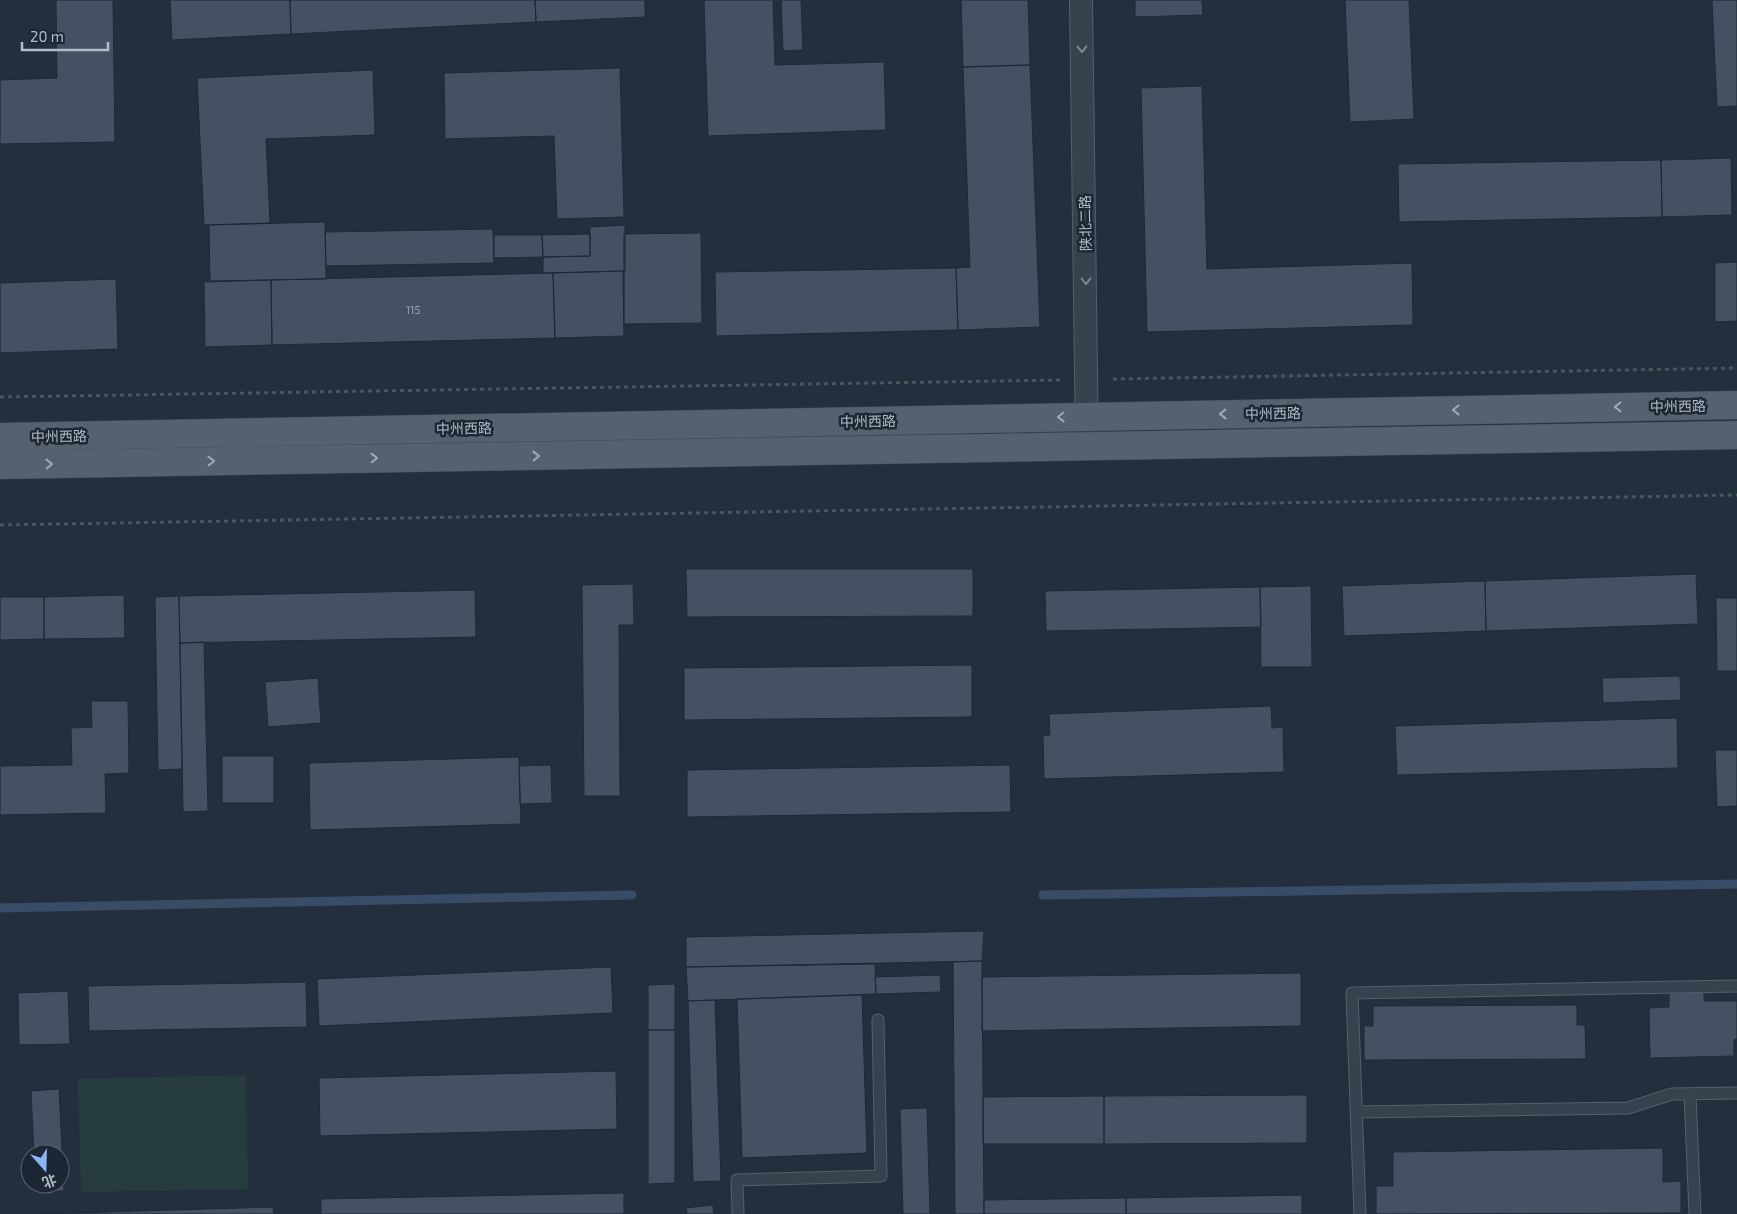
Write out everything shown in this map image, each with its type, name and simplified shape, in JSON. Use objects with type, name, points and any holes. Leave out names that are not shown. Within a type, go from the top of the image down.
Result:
[{"type":"main road","name":"中州西路","points":[[0,437],[1737,405]]},
{"type":"main road","name":"中州西路","points":[[0,465],[1737,435]]},
{"type":"street","name":"陕北二路","points":[[1081,0],[1088,379],[1087,446]]},
{"type":"lane","points":[[1360,1214],[1352,993],[1737,986]]},
{"type":"lane","points":[[738,1214],[737,1180],[881,1176],[878,1020]]},
{"type":"lane","points":[[1356,1112],[1628,1108],[1672,1094],[1737,1093]]},
{"type":"lane","points":[[1690,1094],[1695,1214]]},
{"type":"path","points":[[0,397],[1737,368]]},
{"type":"path","points":[[0,524],[1737,495]]},
{"type":"green space","points":[[246,1075],[248,1189],[81,1192],[78,1079]]},
{"type":"building","points":[[56,0],[113,0],[115,142],[0,144],[0,80],[57,78]]},
{"type":"building","points":[[170,0],[290,0],[291,34],[172,40]]},
{"type":"building","points":[[290,0],[535,0],[536,22],[291,34]]},
{"type":"building","points":[[535,0],[645,0],[645,17],[536,22]]},
{"type":"building","points":[[704,0],[773,0],[775,65],[884,62],[886,130],[708,136]]},
{"type":"building","points":[[781,0],[801,0],[803,50],[783,51]]},
{"type":"building","points":[[961,0],[1028,0],[1030,65],[963,67]]},
{"type":"building","points":[[1135,0],[1202,0],[1203,15],[1135,17]]},
{"type":"building","points":[[1345,0],[1409,0],[1414,119],[1350,122]]},
{"type":"building","points":[[1712,0],[1737,0],[1737,106],[1717,107]]},
{"type":"building","points":[[1030,65],[1040,327],[958,330],[956,268],[970,267],[963,67]]},
{"type":"building","points":[[620,68],[624,217],[557,219],[554,136],[445,139],[444,73]]},
{"type":"building","points":[[373,70],[375,135],[266,139],[270,223],[204,225],[197,78]]},
{"type":"building","points":[[1202,86],[1207,269],[1412,263],[1413,325],[1147,332],[1141,88]]},
{"type":"building","points":[[1731,158],[1732,215],[1662,217],[1661,160]]},
{"type":"building","points":[[1661,160],[1662,217],[1399,222],[1398,164]]},
{"type":"building","points":[[325,222],[326,279],[210,281],[209,225]]},
{"type":"building","points":[[625,225],[625,271],[543,273],[543,257],[590,256],[590,227]]},
{"type":"building","points":[[493,229],[494,263],[326,266],[325,232]]},
{"type":"building","points":[[701,233],[702,323],[624,324],[624,234]]},
{"type":"building","points":[[590,234],[590,256],[543,257],[542,235]]},
{"type":"building","points":[[494,235],[542,235],[543,257],[494,258]]},
{"type":"building","points":[[1737,262],[1737,321],[1715,322],[1715,263]]},
{"type":"building","points":[[956,268],[958,330],[716,336],[715,272]]},
{"type":"building","points":[[623,271],[624,336],[555,338],[553,273]]},
{"type":"building","points":[[553,273],[555,338],[272,345],[271,280]]},
{"type":"building","points":[[116,279],[118,349],[0,353],[0,283]]},
{"type":"building","points":[[271,280],[272,345],[205,347],[204,282]]},
{"type":"building","points":[[686,569],[973,569],[973,616],[687,617]]},
{"type":"building","points":[[1696,574],[1698,624],[1486,631],[1485,581]]},
{"type":"building","points":[[1485,581],[1486,631],[1344,636],[1342,586]]},
{"type":"building","points":[[633,584],[634,625],[619,625],[620,796],[584,796],[582,585]]},
{"type":"building","points":[[1311,586],[1312,667],[1261,667],[1260,587]]},
{"type":"building","points":[[1260,587],[1261,627],[1046,631],[1045,591]]},
{"type":"building","points":[[475,590],[476,637],[180,643],[179,596]]},
{"type":"building","points":[[124,595],[125,638],[44,639],[44,597]]},
{"type":"building","points":[[179,596],[182,769],[158,770],[155,597]]},
{"type":"building","points":[[0,597],[44,597],[44,639],[0,640]]},
{"type":"building","points":[[1716,598],[1737,598],[1737,671],[1717,671]]},
{"type":"building","points":[[204,642],[208,811],[183,812],[180,643]]},
{"type":"building","points":[[972,665],[972,717],[684,720],[684,668]]},
{"type":"building","points":[[1680,676],[1681,700],[1603,703],[1602,678]]},
{"type":"building","points":[[318,678],[321,723],[268,727],[265,682]]},
{"type":"building","points":[[91,701],[128,701],[129,773],[105,774],[106,813],[0,815],[0,766],[72,765],[71,728],[92,727]]},
{"type":"building","points":[[1271,706],[1272,728],[1283,727],[1284,772],[1044,779],[1043,735],[1050,735],[1049,714]]},
{"type":"building","points":[[1677,718],[1678,768],[1397,775],[1395,726]]},
{"type":"building","points":[[1715,750],[1737,750],[1737,806],[1717,807]]},
{"type":"building","points":[[222,756],[274,756],[274,803],[222,803]]},
{"type":"building","points":[[519,757],[521,824],[310,830],[309,763]]},
{"type":"building","points":[[551,765],[552,803],[520,804],[519,766]]},
{"type":"building","points":[[1010,765],[1011,812],[687,817],[687,770]]},
{"type":"building","points":[[984,931],[982,961],[686,967],[686,937]]},
{"type":"building","points":[[982,961],[984,1214],[955,1214],[953,962]]},
{"type":"building","points":[[875,964],[876,994],[688,1001],[686,967]]},
{"type":"building","points":[[611,967],[613,1013],[319,1026],[317,979]]},
{"type":"building","points":[[1301,973],[1301,1026],[982,1031],[982,977]]},
{"type":"building","points":[[940,975],[941,992],[876,994],[875,977]]},
{"type":"building","points":[[306,982],[307,1027],[89,1031],[88,986]]},
{"type":"building","points":[[675,984],[675,1030],[648,1030],[648,985]]},
{"type":"building","points":[[68,991],[70,1044],[19,1045],[18,993]]},
{"type":"building","points":[[1704,992],[1704,1001],[1737,1001],[1737,1039],[1734,1040],[1734,1056],[1650,1058],[1649,1008],[1669,1007],[1669,993]]},
{"type":"building","points":[[862,995],[867,1153],[742,1158],[737,999]]},
{"type":"building","points":[[715,1000],[721,1181],[693,1182],[688,1001]]},
{"type":"building","points":[[1577,1005],[1577,1025],[1585,1025],[1586,1059],[1364,1060],[1364,1026],[1373,1026],[1373,1006]]},
{"type":"building","points":[[648,1030],[675,1030],[675,1183],[648,1184]]},
{"type":"building","points":[[616,1071],[617,1129],[320,1136],[319,1078]]},
{"type":"building","points":[[59,1089],[62,1144],[34,1144],[31,1091]]},
{"type":"building","points":[[1307,1095],[1307,1143],[1104,1144],[1104,1096]]},
{"type":"building","points":[[1104,1096],[1104,1144],[983,1144],[983,1097]]},
{"type":"building","points":[[927,1108],[930,1214],[903,1214],[900,1109]]},
{"type":"building","points":[[1663,1148],[1663,1182],[1681,1181],[1681,1213],[1376,1214],[1376,1186],[1393,1186],[1393,1152]]},
{"type":"building","points":[[624,1193],[624,1214],[321,1214],[321,1199]]},
{"type":"building","points":[[1302,1195],[1302,1214],[1126,1214],[1126,1198]]},
{"type":"building","points":[[1126,1198],[1126,1214],[984,1214],[984,1200]]},
{"type":"building","points":[[713,1205],[714,1214],[687,1214],[686,1208]]},
{"type":"building","points":[[273,1207],[274,1214],[41,1214]]},
{"type":"waterway","points":[[1043,895],[1737,884]]},
{"type":"waterway","points":[[0,908],[632,895]]}]
